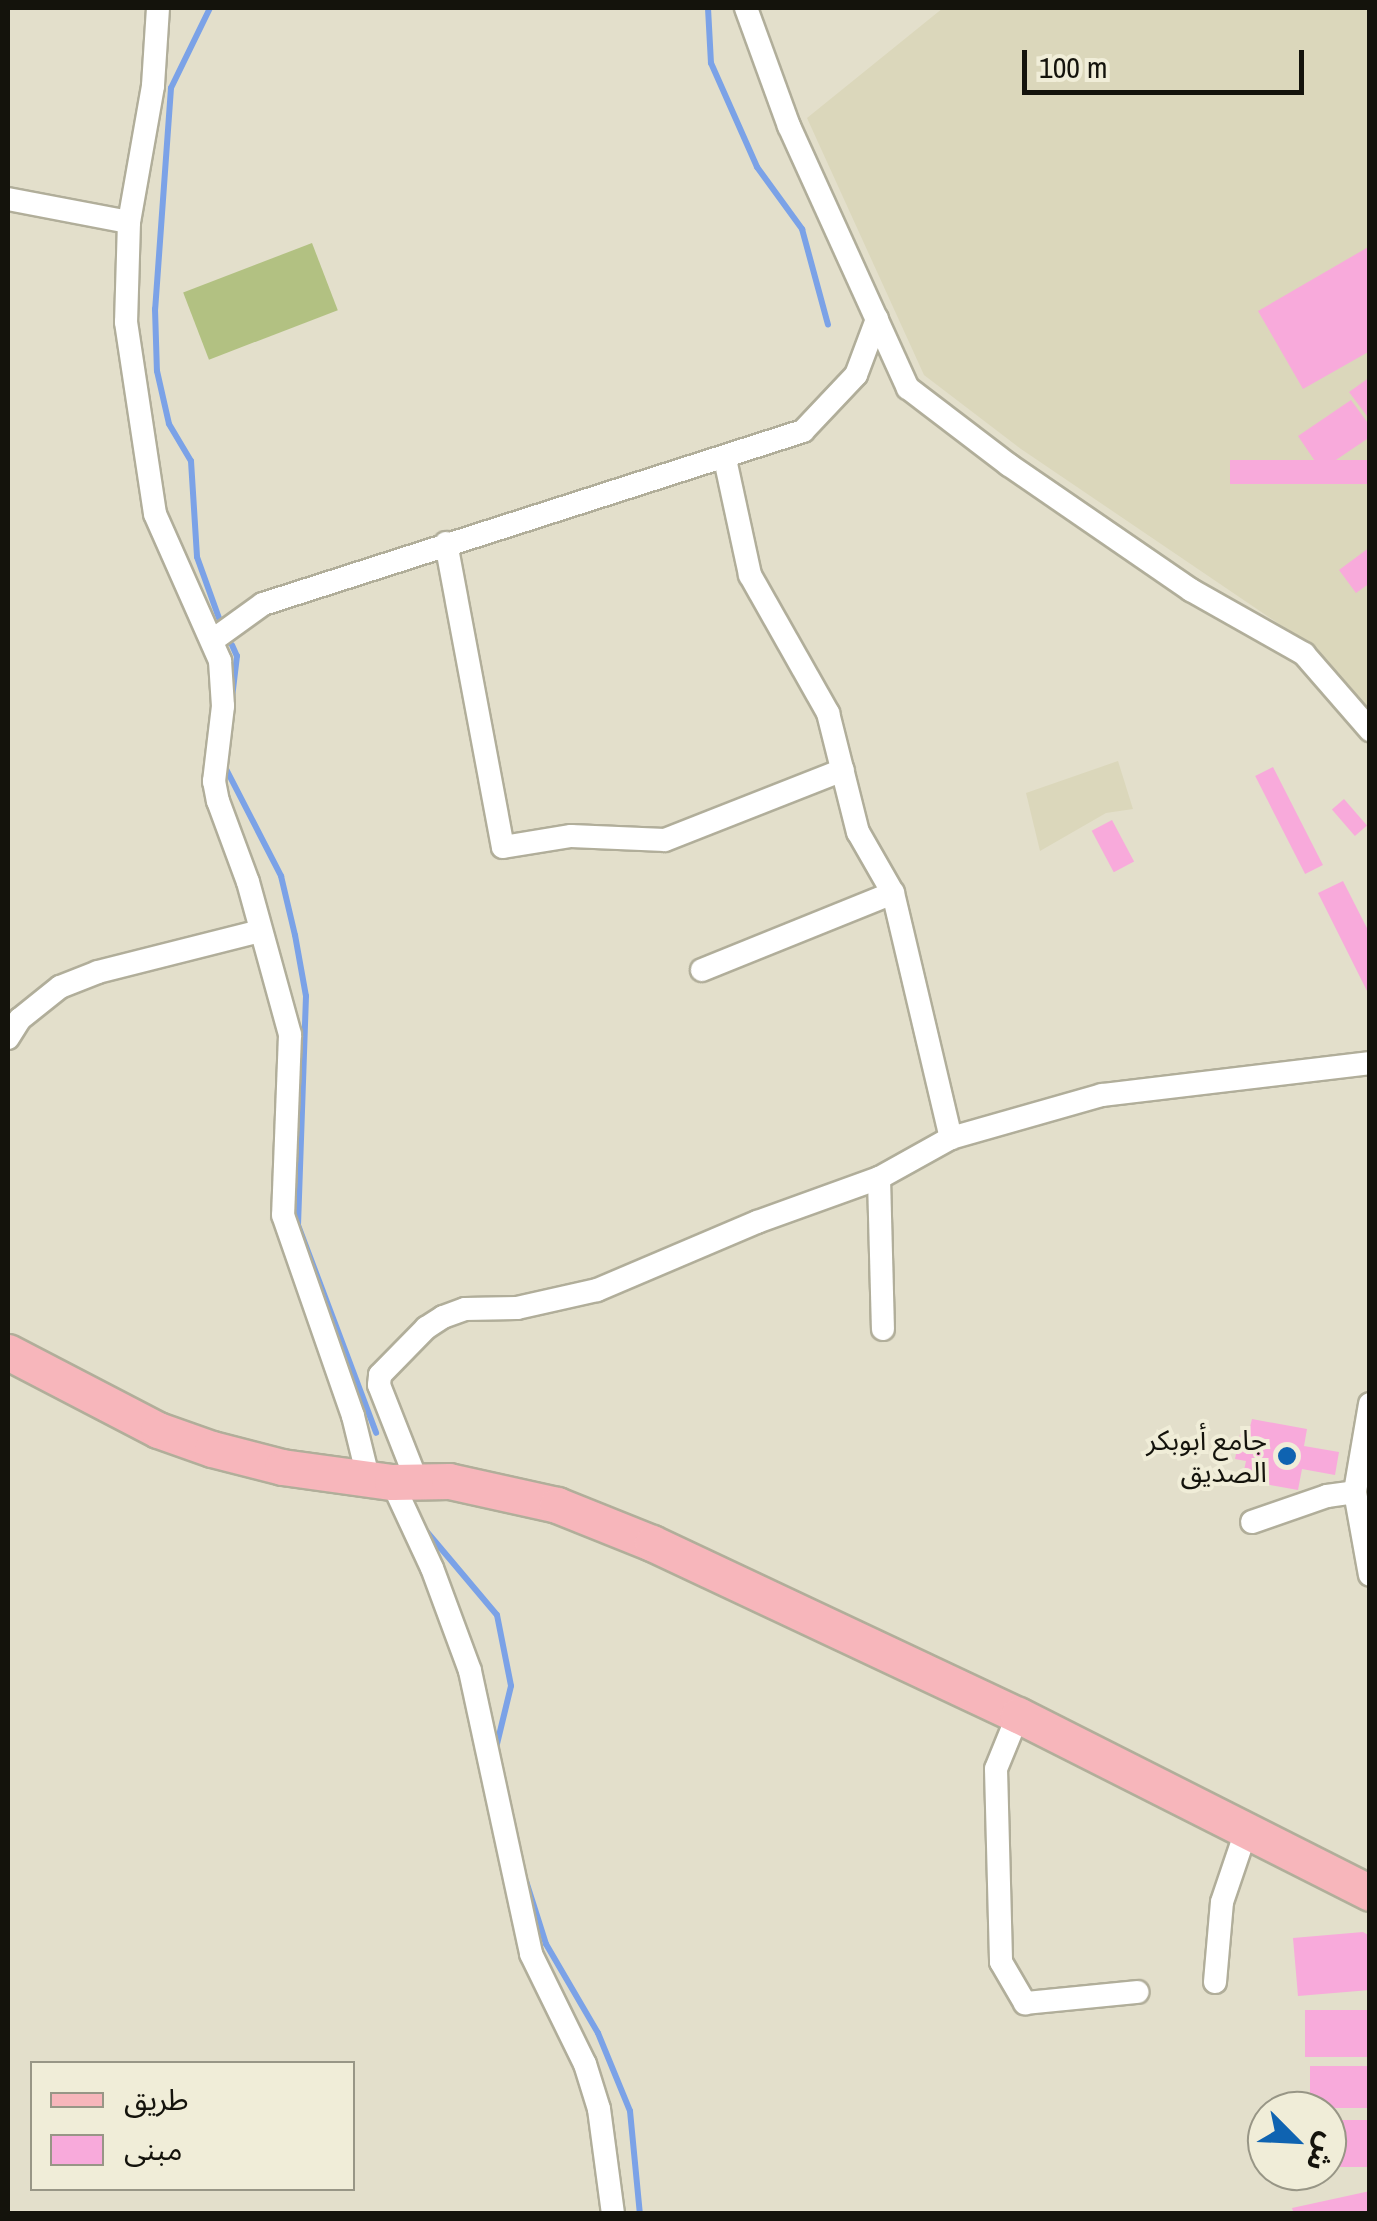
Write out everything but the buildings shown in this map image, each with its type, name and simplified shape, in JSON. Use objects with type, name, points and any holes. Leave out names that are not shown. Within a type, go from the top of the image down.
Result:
[{"type":"main road","points":[[8,1352],[158,1430],[282,1467],[504,1490],[557,1504],[652,1543],[1018,1715],[1370,1893]]},
{"type":"street","points":[[158,8],[152,86],[129,222],[126,322],[154,514],[213,640],[224,682],[214,781],[290,1035],[283,1215],[353,1416],[392,1480],[432,1568],[470,1671],[531,1954],[585,2064],[599,2109],[614,2214]]},
{"type":"street","points":[[746,8],[789,126],[908,388],[1010,465],[1191,590],[1304,654],[1370,730]]},
{"type":"street","points":[[8,199],[129,222]]},
{"type":"street","points":[[213,640],[263,604],[446,542],[725,459],[803,430],[856,375],[877,320]]},
{"type":"street","points":[[725,459],[750,575],[828,712],[858,832],[893,892],[926,1046],[951,1138]]},
{"type":"street","points":[[446,542],[503,846],[571,836],[665,840],[843,770]]},
{"type":"street","points":[[702,970],[893,892]]},
{"type":"street","points":[[8,1038],[30,1009],[60,988],[98,972],[260,931]]},
{"type":"street","points":[[392,1480],[379,1385],[387,1364],[412,1347],[426,1328],[465,1308],[517,1308],[597,1290],[757,1222],[879,1178],[951,1138],[1102,1095],[1370,1063]]},
{"type":"street","points":[[879,1178],[883,1329]]},
{"type":"street","points":[[1370,1404],[1355,1492],[1370,1575]]},
{"type":"street","points":[[1252,1522],[1326,1496],[1355,1492]]},
{"type":"street","points":[[1018,1715],[996,1769],[1001,1962],[1025,2003],[1137,1992]]},
{"type":"street","points":[[1215,1982],[1222,1902],[1246,1831]]},
{"type":"shaded area","points":[[943,8],[1369,8],[1369,716],[1316,649],[1021,449],[924,375],[807,118]]},
{"type":"shaded area","points":[[1118,761],[1133,809],[1106,813],[1040,851],[1026,793]]},
{"type":"green space","points":[[312,243],[338,310],[209,360],[183,292]]},
{"type":"waterway","points":[[210,8],[171,88],[155,309],[157,371],[169,424],[191,461],[197,557],[219,618]]},
{"type":"waterway","points":[[708,8],[711,63],[757,167],[802,229],[828,325]]},
{"type":"waterway","points":[[232,645],[237,656],[232,698]]},
{"type":"waterway","points":[[224,765],[281,876],[295,935],[306,996],[298,1225],[376,1433]]},
{"type":"waterway","points":[[422,1526],[497,1615],[511,1686],[496,1748]]},
{"type":"waterway","points":[[526,1881],[546,1944],[598,2033],[630,2111],[640,2214]]},
{"type":"place","name":"جامع أبوبكر الصديق","points":[[1287,1456]]}]
